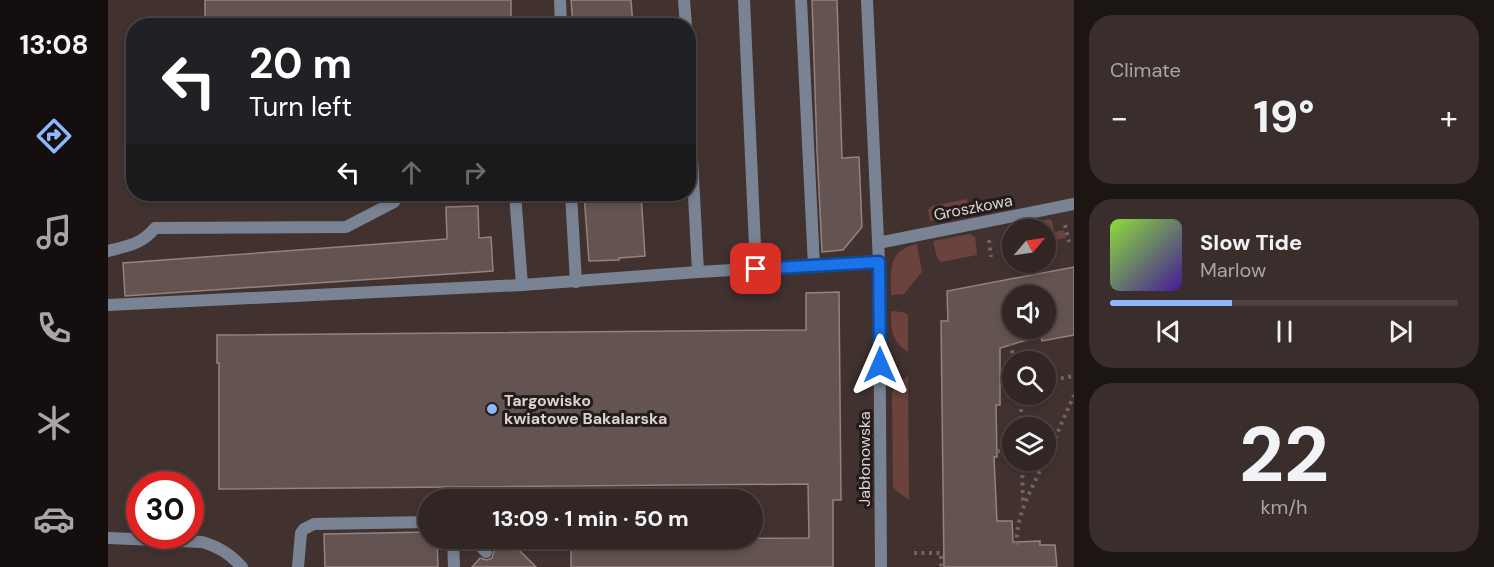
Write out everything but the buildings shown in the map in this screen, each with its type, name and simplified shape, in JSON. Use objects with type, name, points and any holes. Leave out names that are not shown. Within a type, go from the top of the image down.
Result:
[{"type":"street","points":[[560,0],[561,18]]},
{"type":"street","points":[[684,0],[685,18]]},
{"type":"street","points":[[744,0],[756,269]]},
{"type":"street","points":[[801,0],[814,266]]},
{"type":"street","name":"Jabłonowska","points":[[867,0],[879,262],[881,567]]},
{"type":"street","points":[[108,252],[136,244],[147,238],[155,228],[346,227],[394,201]]},
{"type":"street","points":[[516,201],[522,285]]},
{"type":"street","points":[[571,201],[576,282]]},
{"type":"street","points":[[694,201],[698,272]]},
{"type":"street","name":"Groszkowa","points":[[878,243],[1074,204]]},
{"type":"street","points":[[108,306],[576,282],[698,272],[879,262]]},
{"type":"street","points":[[298,567],[301,533],[314,524],[418,522]]},
{"type":"street","points":[[108,538],[202,543],[216,546],[233,557],[242,567]]},
{"type":"street","points":[[453,549],[454,567]]},
{"type":"street","points":[[483,549],[486,552]]},
{"type":"path","points":[[1010,343],[1012,351]]},
{"type":"path","points":[[1056,379],[1074,376]]},
{"type":"path","points":[[1056,435],[1074,395]]},
{"type":"path","points":[[997,451],[1002,451]]},
{"type":"path","points":[[1022,471],[1023,509]]},
{"type":"path","points":[[1017,545],[1016,534],[1023,509],[1040,471]]},
{"type":"path","points":[[914,554],[941,553],[941,567]]},
{"type":"shaded area","points":[[967,199],[969,211],[967,214],[930,221],[928,210],[932,206]]},
{"type":"shaded area","points":[[1064,230],[1066,238],[1056,240],[1056,232]]},
{"type":"shaded area","points":[[970,234],[975,237],[977,255],[941,262],[937,258],[933,241]]},
{"type":"shaded area","points":[[917,244],[922,272],[904,294],[891,295],[891,270],[896,256],[907,247]]},
{"type":"shaded area","points":[[891,311],[908,315],[908,352],[895,339]]},
{"type":"shaded area","points":[[908,376],[909,500],[893,487],[892,393],[896,384]]},
{"type":"place","name":"Targowisko kwiatowe Bakalarska","points":[[492,409]]},
{"type":"route","points":[[756,269],[879,262],[880,365]]}]
